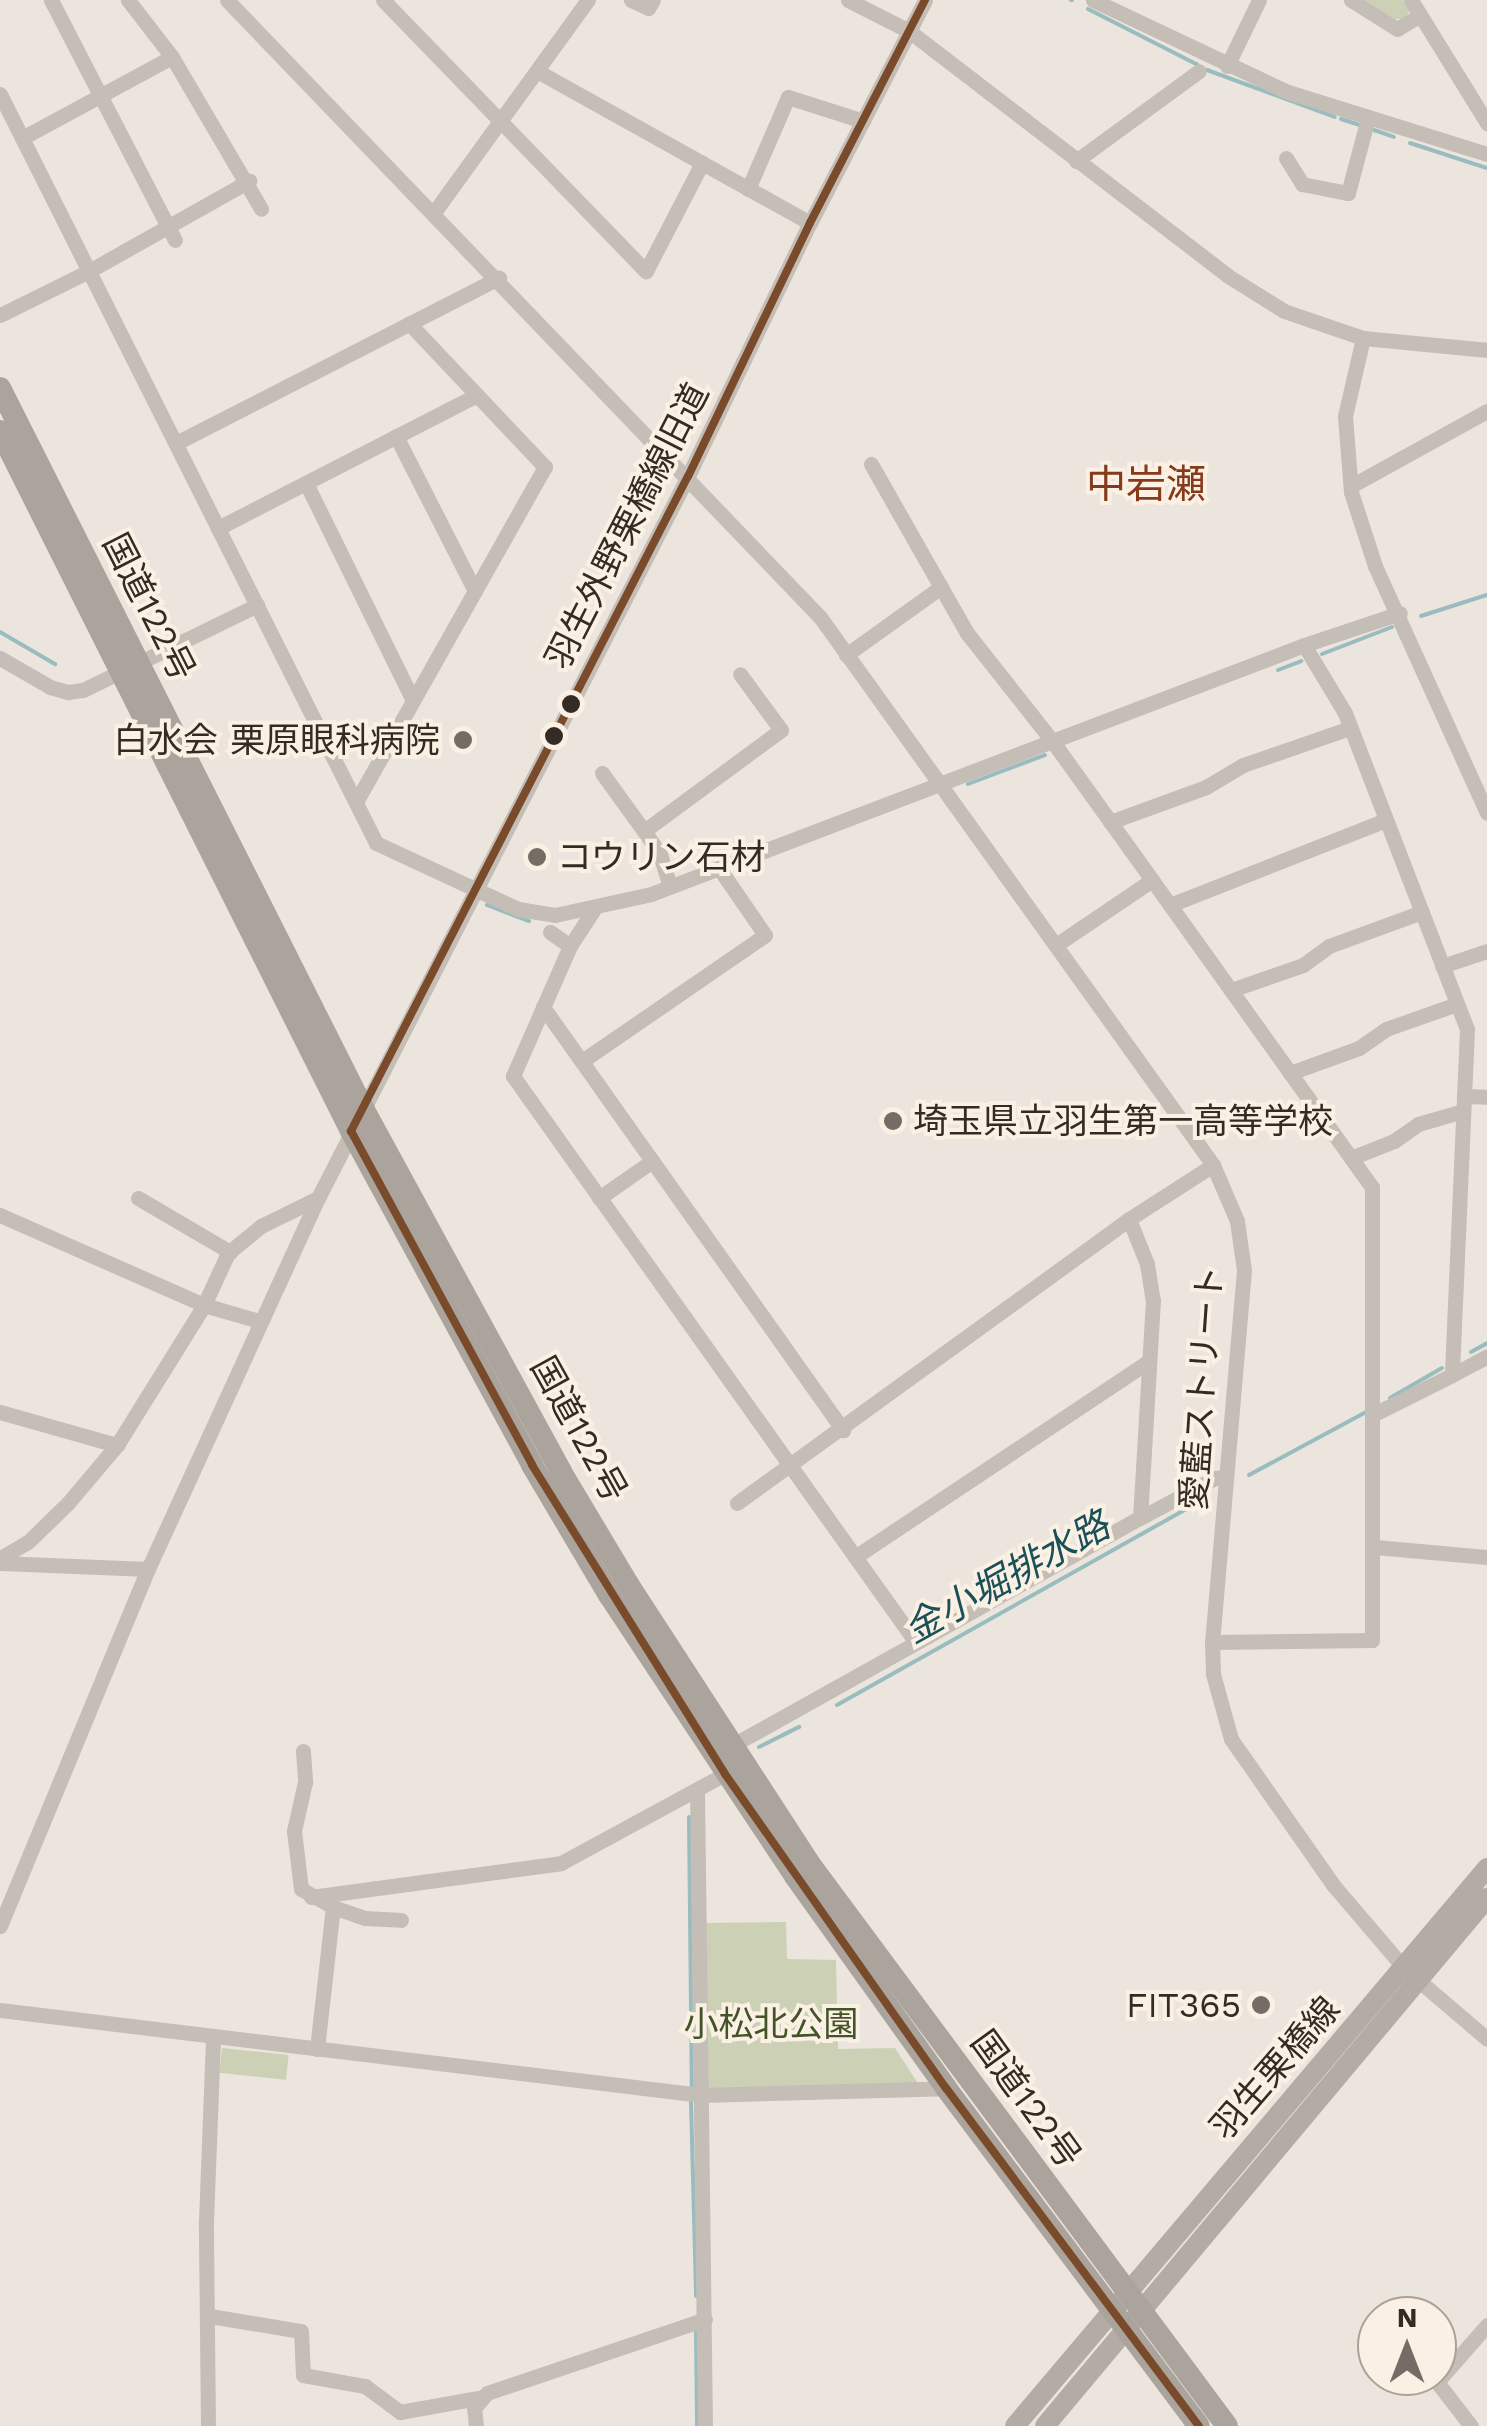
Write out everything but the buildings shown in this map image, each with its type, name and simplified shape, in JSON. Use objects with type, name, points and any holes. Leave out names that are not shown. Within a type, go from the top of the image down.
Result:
[{"type":"highway","name":"国道122号","points":[[0,388],[352,1131],[532,1465],[725,1774],[946,2088],[1126,2311],[1227,2426]]},
{"type":"highway","name":"国道122号","points":[[0,431],[561,1472],[812,1867],[1126,2311],[1199,2426]]},
{"type":"main road","name":"羽生栗橋線","points":[[1412,1975],[1487,1868]]},
{"type":"main road","name":"羽生栗橋線","points":[[1126,2311],[1412,1975],[1487,1898]]},
{"type":"main road","points":[[1015,2426],[1126,2311]]},
{"type":"main road","points":[[1045,2426],[1126,2311]]},
{"type":"street","points":[[51,0],[172,233]]},
{"type":"street","points":[[128,0],[172,57],[260,208]]},
{"type":"street","name":"愛藍ストリート","points":[[228,0],[435,211],[820,618],[1213,1165],[1237,1221],[1244,1270],[1212,1642],[1214,1674],[1231,1739],[1334,1886],[1412,1975],[1487,2039]]},
{"type":"street","points":[[382,0],[646,272],[702,162]]},
{"type":"street","points":[[435,211],[588,0]]},
{"type":"street","points":[[631,0],[648,8],[652,0]]},
{"type":"street","points":[[848,0],[909,31],[1228,276],[1284,311],[1364,338],[1487,350]]},
{"type":"street","name":"羽生外野栗橋線旧道","points":[[0,1926],[148,1568],[318,1198],[688,476],[810,223],[925,0]]},
{"type":"street","points":[[1092,0],[1227,66],[1368,118],[1487,154]]},
{"type":"street","points":[[1227,66],[1259,0]]},
{"type":"street","points":[[1351,0],[1398,29],[1420,15]]},
{"type":"street","points":[[1411,0],[1487,122]]},
{"type":"street","points":[[22,138],[172,57]]},
{"type":"street","points":[[537,70],[810,223]]},
{"type":"street","points":[[1076,160],[1199,70]]},
{"type":"street","points":[[0,94],[376,843],[473,892],[518,909],[555,915],[594,910],[670,886],[1304,645],[1400,613]]},
{"type":"street","points":[[748,189],[788,97],[862,121]]},
{"type":"street","points":[[1286,158],[1302,184],[1348,193],[1368,118]]},
{"type":"street","points":[[0,315],[172,233],[248,182]]},
{"type":"street","points":[[176,443],[498,278]]},
{"type":"street","points":[[356,802],[544,467],[410,323]]},
{"type":"street","points":[[1364,338],[1345,416],[1351,486],[1376,566],[1487,814]]},
{"type":"street","points":[[218,528],[477,395]]},
{"type":"street","points":[[1351,486],[1487,411]]},
{"type":"street","points":[[396,436],[475,591]]},
{"type":"street","points":[[870,464],[967,634],[1053,742],[1372,1187],[1372,1640],[1212,1642]]},
{"type":"street","points":[[306,483],[413,700]]},
{"type":"street","points":[[846,655],[941,588]]},
{"type":"street","points":[[0,658],[68,692],[130,668],[257,605]]},
{"type":"street","points":[[1304,645],[1350,728],[1467,1030],[1452,1374]]},
{"type":"street","points":[[644,831],[781,730],[740,674]]},
{"type":"street","points":[[1110,822],[1206,787],[1242,764],[1350,728]]},
{"type":"street","points":[[602,773],[660,854],[670,886]]},
{"type":"street","points":[[1170,905],[1386,820]]},
{"type":"street","points":[[582,1062],[765,935],[719,868]]},
{"type":"street","points":[[1056,945],[1152,880]]},
{"type":"street","points":[[594,910],[570,946],[512,1076],[915,1641]]},
{"type":"street","points":[[1231,990],[1303,965],[1328,946],[1422,912]]},
{"type":"street","points":[[550,932],[570,946]]},
{"type":"street","points":[[1442,966],[1487,951]]},
{"type":"street","points":[[1290,1073],[1457,1004]]},
{"type":"street","points":[[543,1007],[843,1430]]},
{"type":"street","points":[[1352,1158],[1394,1142],[1418,1124],[1487,1097]]},
{"type":"street","points":[[599,1198],[652,1160]]},
{"type":"street","points":[[737,1503],[843,1430],[1129,1219],[1213,1165]]},
{"type":"street","points":[[138,1198],[230,1252]]},
{"type":"street","points":[[0,1560],[28,1542],[68,1504],[117,1444],[204,1305],[230,1252],[261,1226],[318,1198]]},
{"type":"street","points":[[0,1214],[204,1305],[259,1321]]},
{"type":"street","points":[[1129,1219],[1150,1284],[1140,1518]]},
{"type":"street","points":[[1374,1414],[1487,1356]]},
{"type":"street","points":[[855,1557],[1149,1361]]},
{"type":"street","points":[[0,1412],[117,1444]]},
{"type":"street","points":[[733,1745],[1140,1518],[1214,1478],[1226,1477]]},
{"type":"street","points":[[1375,1548],[1487,1558]]},
{"type":"street","points":[[0,1560],[148,1568]]},
{"type":"street","points":[[303,1751],[305,1782],[294,1832],[301,1889],[311,1898],[365,1918],[401,1920]]},
{"type":"street","points":[[311,1898],[562,1864],[725,1774]]},
{"type":"street","points":[[697,1792],[705,2426]]},
{"type":"street","points":[[317,2049],[332,1907]]},
{"type":"street","points":[[0,2010],[701,2095],[946,2088]]},
{"type":"street","points":[[208,2426],[210,2316],[206,2221],[214,2036]]},
{"type":"street","points":[[210,2316],[301,2332],[304,2375],[366,2386],[400,2412],[483,2397],[704,2319]]},
{"type":"street","points":[[1471,2426],[1437,2382],[1487,2325]]},
{"type":"street","points":[[476,2426],[474,2408],[483,2397]]},
{"type":"green space","points":[[1365,0],[1403,0],[1410,11],[1404,19],[1395,19]]},
{"type":"green space","name":"小松北公園","points":[[786,1922],[787,1959],[836,1960],[838,2049],[895,2048],[921,2088],[708,2089],[705,1923]]},
{"type":"green space","points":[[222,2048],[289,2055],[286,2080],[219,2073]]},
{"type":"waterway","points":[[1088,9],[1198,65]]},
{"type":"waterway","points":[[1207,70],[1335,117]]},
{"type":"waterway","points":[[1341,119],[1360,125]]},
{"type":"waterway","points":[[1374,130],[1394,137]]},
{"type":"waterway","points":[[1410,143],[1487,168]]},
{"type":"waterway","points":[[1421,616],[1487,595]]},
{"type":"waterway","points":[[1322,654],[1392,627]]},
{"type":"waterway","points":[[0,632],[55,664]]},
{"type":"waterway","points":[[1278,670],[1301,661]]},
{"type":"waterway","points":[[968,784],[1045,755]]},
{"type":"waterway","points":[[487,905],[529,921]]},
{"type":"waterway","name":"金小堀排水路","points":[[1471,1352],[1487,1343]]},
{"type":"waterway","name":"金小堀排水路","points":[[1390,1398],[1442,1368]]},
{"type":"waterway","name":"金小堀排水路","points":[[1249,1475],[1366,1412]]},
{"type":"waterway","name":"金小堀排水路","points":[[837,1705],[1204,1499]]},
{"type":"waterway","name":"金小堀排水路","points":[[759,1747],[799,1727]]},
{"type":"waterway","points":[[689,1817],[692,2091]]},
{"type":"waterway","points":[[691,2101],[696,2296]]},
{"type":"waterway","points":[[696,2326],[697,2426]]},
{"type":"transit line","points":[[925,0],[810,223],[688,476],[351,1131],[532,1465],[725,1774],[946,2088],[1199,2426]]},
{"type":"place","name":"白水会 栗原眼科病院","points":[[463,740]]},
{"type":"place","name":"コウリン石材","points":[[537,857]]},
{"type":"place","name":"埼玉県立羽生第一高等学校","points":[[893,1121]]},
{"type":"place","name":"FIT365","points":[[1261,2005]]},
{"type":"district","name":"中岩瀬","points":[[1146,485]]}]
